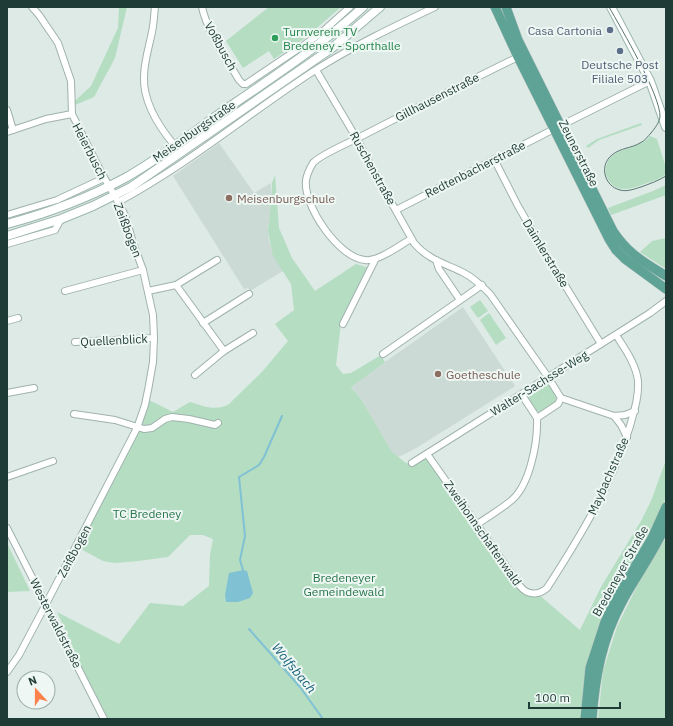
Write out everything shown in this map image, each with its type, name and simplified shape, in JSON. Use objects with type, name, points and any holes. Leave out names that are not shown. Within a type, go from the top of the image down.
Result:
[{"type":"main road","name":"Meisenburgstraße","points":[[7,224],[44,214],[124,178],[175,146],[213,117],[326,40],[363,7]]},
{"type":"main road","name":"Meisenburgstraße","points":[[7,236],[61,219],[116,199],[332,48],[380,7]]},
{"type":"main road","name":"Zeunerstraße","points":[[495,7],[518,57],[613,231],[620,242],[635,256],[666,276]]},
{"type":"main road","name":"Zeunerstraße","points":[[506,7],[518,40],[557,128],[616,250],[635,268],[666,289]]},
{"type":"main road","points":[[611,7],[650,81],[666,127]]},
{"type":"main road","name":"Bredeneyer Straße","points":[[585,719],[590,668],[605,622],[616,598],[652,538],[666,507]]},
{"type":"main road","name":"Bredeneyer Straße","points":[[592,719],[597,670],[611,625],[622,602],[666,525]]},
{"type":"street","name":"Heierbusch","points":[[32,7],[58,43],[71,81],[72,114],[116,199]]},
{"type":"street","points":[[155,7],[145,66],[144,88],[146,98],[153,115],[175,146]]},
{"type":"street","name":"Voßbusch","points":[[202,7],[211,31],[243,84],[250,83],[321,33],[350,7]]},
{"type":"street","name":"Meisenburgstraße","points":[[116,199],[141,190],[344,52],[435,7]]},
{"type":"street","name":"Gillhausenstraße","points":[[375,260],[366,261],[355,258],[335,242],[323,227],[310,202],[306,186],[307,174],[314,162],[518,57]]},
{"type":"street","name":"Ruschenstraße","points":[[316,70],[357,139],[412,239],[422,252],[464,273],[482,285],[490,294],[561,398]]},
{"type":"street","name":"Redtenbacherstraße","points":[[396,210],[650,81]]},
{"type":"street","points":[[7,110],[10,131],[72,114]]},
{"type":"street","name":"Daimlerstraße","points":[[494,159],[518,206],[547,256],[602,344]]},
{"type":"street","points":[[7,215],[57,200],[104,178]]},
{"type":"street","name":"Zeißbogen","points":[[7,672],[19,655],[138,428],[145,405],[153,362],[153,315],[143,270],[126,218],[116,199]]},
{"type":"street","name":"Meisenburgstraße","points":[[7,244],[55,230],[61,219]]},
{"type":"street","points":[[343,324],[375,260],[412,239]]},
{"type":"street","points":[[148,291],[176,285],[217,260]]},
{"type":"street","name":"Ruschenstraße","points":[[436,260],[439,269],[460,300]]},
{"type":"street","points":[[65,291],[143,270]]},
{"type":"street","points":[[176,285],[224,351]]},
{"type":"street","points":[[383,354],[482,285]]},
{"type":"street","points":[[203,323],[249,294]]},
{"type":"street","name":"Walter-Sachsse-Weg","points":[[412,463],[602,344],[666,301]]},
{"type":"street","points":[[7,321],[18,318]]},
{"type":"street","points":[[195,376],[224,351],[253,333]]},
{"type":"street","name":"Maybachstraße","points":[[547,588],[574,546],[601,496],[623,449],[635,410],[638,394],[636,372],[631,359],[616,335]]},
{"type":"street","name":"Quellenblick","points":[[75,342],[154,338]]},
{"type":"street","points":[[7,393],[34,388]]},
{"type":"street","points":[[476,525],[512,500],[519,492],[525,481],[536,441],[537,418],[522,395]]},
{"type":"street","points":[[537,418],[558,404],[561,398],[614,416],[625,415],[635,410]]},
{"type":"street","points":[[74,414],[115,420],[138,428],[148,429],[165,419],[172,417],[215,425],[218,423]]},
{"type":"street","points":[[614,416],[621,425],[627,437]]},
{"type":"street","name":"Zweihonnschaftenwald","points":[[428,454],[476,525],[524,591],[536,594],[543,592],[547,588]]},
{"type":"street","points":[[7,477],[52,461]]},
{"type":"street","name":"Westerwaldstraße","points":[[7,528],[104,719]]},
{"type":"shaded area","name":"Meisenburgschule","points":[[219,143],[254,193],[271,183],[271,203],[268,231],[269,241],[274,256],[283,271],[250,291],[248,288],[244,289],[173,176]]},
{"type":"shaded area","name":"Goetheschule","points":[[463,307],[515,386],[418,447],[398,457],[392,452],[361,399],[351,386]]},
{"type":"green space","points":[[119,7],[127,7],[115,58],[94,97],[75,105],[75,101],[91,86],[118,28]]},
{"type":"green space","points":[[269,7],[341,7],[305,38],[274,59],[269,51],[243,68],[226,41]]},
{"type":"green space","points":[[641,123],[642,125],[599,140],[588,148],[586,146],[597,139]]},
{"type":"green space","points":[[650,136],[657,139],[666,168],[666,174],[655,181],[637,187],[621,189],[616,187],[607,177],[606,166],[608,161],[616,153],[640,144]]},
{"type":"green space","name":"Bredeneyer Gemeindewald","points":[[275,175],[279,228],[292,258],[315,291],[356,264],[369,268],[341,323],[336,365],[343,374],[351,373],[381,355],[385,362],[351,387],[361,399],[392,452],[406,463],[412,464],[427,455],[519,587],[538,594],[580,630],[601,587],[641,521],[651,501],[666,460],[666,496],[663,506],[649,536],[606,609],[587,663],[581,719],[107,719],[106,714],[86,676],[57,612],[119,644],[150,603],[183,606],[209,586],[210,555],[213,539],[203,535],[190,535],[168,557],[115,563],[103,561],[77,547],[147,399],[173,412],[190,402],[213,408],[228,405],[262,372],[288,341],[275,324],[294,310],[291,284],[273,256],[268,231],[272,183]]},
{"type":"green space","points":[[666,185],[666,195],[611,215],[608,208]]},
{"type":"green space","points":[[666,238],[666,269],[640,252],[652,241]]},
{"type":"green space","points":[[480,300],[488,311],[478,318],[470,307]]},
{"type":"green space","points":[[489,313],[506,338],[496,345],[480,320]]},
{"type":"green space","points":[[549,384],[556,394],[555,401],[552,406],[546,410],[540,412],[537,411],[532,407],[527,398]]},
{"type":"green space","points":[[666,538],[666,719],[598,719],[603,671],[617,627],[640,580]]},
{"type":"green space","points":[[7,543],[30,591],[7,592]]},
{"type":"water","points":[[243,570],[247,571],[253,593],[250,598],[238,602],[226,602],[225,595],[229,573]]},
{"type":"waterway","name":"Wolfsbach","points":[[243,570],[240,560],[245,536],[239,477],[259,465],[282,416]]},
{"type":"waterway","name":"Wolfsbach","points":[[249,629],[300,687],[323,719]]},
{"type":"tram line","points":[[609,7],[631,45],[654,94],[659,107],[660,117],[651,133],[643,141],[637,145],[619,151],[608,159],[605,175],[610,184],[615,188],[625,191],[641,187],[666,176]]},
{"type":"place","name":"Casa Cartonia","points":[[610,30]]},
{"type":"place","name":"Turnverein TV Bredeney - Sporthalle","points":[[275,38]]},
{"type":"place","name":"Deutsche Post Filiale 503","points":[[620,51]]},
{"type":"place","name":"Meisenburgschule","points":[[229,198]]},
{"type":"place","name":"Goetheschule","points":[[438,374]]},
{"type":"park label","name":"TC Bredeney","points":[[147,513]]}]
